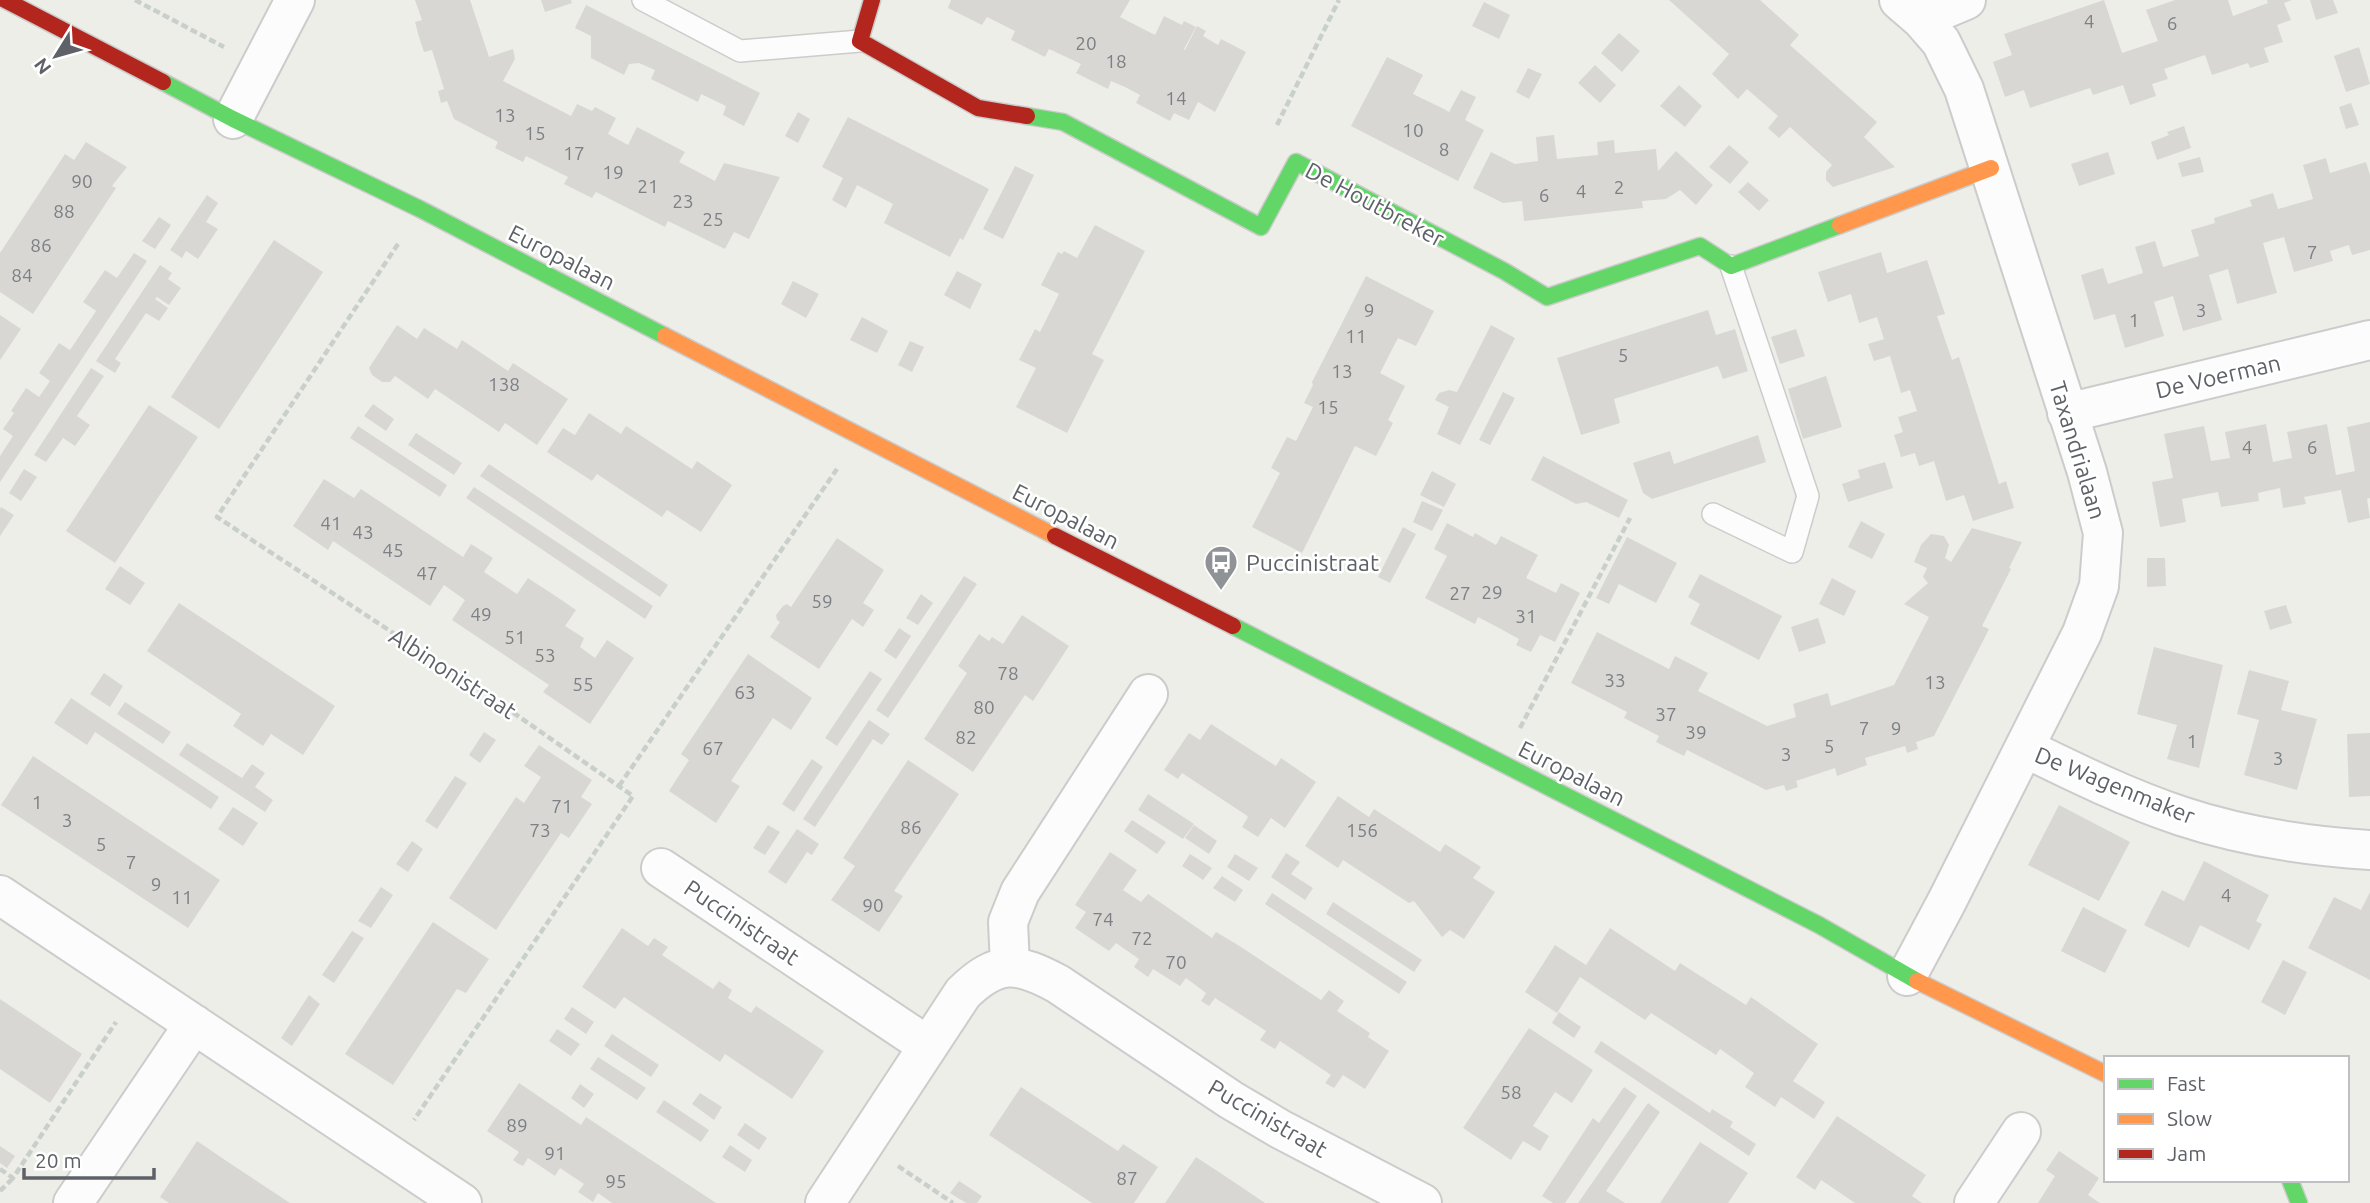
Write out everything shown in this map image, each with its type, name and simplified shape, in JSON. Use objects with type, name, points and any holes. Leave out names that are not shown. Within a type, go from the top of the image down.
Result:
[{"type":"street","points":[[233,120],[295,0]]},
{"type":"street","points":[[860,41],[872,0]]},
{"type":"street","points":[[1910,10],[1966,0]]},
{"type":"street","name":"Europalaan","points":[[5,7],[112,54],[233,120],[420,209],[1819,926],[1906,976],[2104,1073]]},
{"type":"street","name":"Taxandrialaan","points":[[1906,976],[2082,633],[2099,586],[2103,533],[2087,472],[1964,89],[1941,42],[1910,10]]},
{"type":"street","name":"De Houtbreker","points":[[860,41],[978,108],[1063,122],[1261,227],[1296,162],[1504,271],[1547,297],[1700,246],[1731,266]]},
{"type":"street","points":[[1731,266],[1991,168]]},
{"type":"street","name":"De Voerman","points":[[2067,413],[2370,340]]},
{"type":"street","points":[[825,1203],[963,993],[981,976],[1010,966],[1008,922],[1020,892],[1147,694]]},
{"type":"street","name":"De Wagenmaker","points":[[2025,748],[2127,796],[2183,817],[2260,836],[2370,850]]},
{"type":"street","name":"Puccinistraat","points":[[661,868],[928,1046]]},
{"type":"street","points":[[0,895],[462,1203]]},
{"type":"street","name":"Puccinistraat","points":[[1010,966],[1035,971],[1058,984],[1231,1100],[1402,1198]]},
{"type":"street","points":[[73,1203],[194,1024]]},
{"type":"street","points":[[1974,1203],[2021,1132]]},
{"type":"street","points":[[2291,1182],[2299,1203]]},
{"type":"lane","points":[[643,0],[740,51],[860,41]]},
{"type":"lane","points":[[1713,514],[1792,552],[1808,496],[1731,266]]},
{"type":"path","points":[[135,0],[262,67]]},
{"type":"path","points":[[1276,126],[1338,1]]},
{"type":"path","name":"Albinonistraat","points":[[420,209],[217,517],[498,702],[620,786]]},
{"type":"path","points":[[390,1156],[633,796],[620,786],[859,436]]},
{"type":"path","points":[[1502,763],[1630,518]]},
{"type":"path","points":[[0,1192],[13,1178],[117,1021]]},
{"type":"path","points":[[864,1143],[953,1203]]},
{"type":"path","points":[[0,1170],[13,1178]]},
{"type":"building","points":[[415,0],[470,0],[489,57],[513,49],[515,59],[503,81],[571,116],[577,104],[592,111],[595,107],[616,118],[608,134],[628,145],[637,127],[685,152],[679,162],[715,181],[724,163],[780,177],[749,239],[734,232],[725,249],[668,221],[665,227],[596,192],[592,198],[564,184],[568,177],[526,156],[523,162],[495,148],[498,142],[454,119],[447,101],[441,103],[438,91],[444,89],[432,50],[424,52],[419,37],[415,22],[422,20]]},
{"type":"building","points":[[541,0],[571,0],[572,3],[545,12]]},
{"type":"building","points":[[951,0],[1130,0],[1120,17],[1155,35],[1164,16],[1182,25],[1184,21],[1196,27],[1185,50],[1197,26],[1206,31],[1203,36],[1218,45],[1221,39],[1246,52],[1215,112],[1198,102],[1189,120],[1174,113],[1170,121],[1136,103],[1140,95],[1125,87],[1111,81],[1108,89],[1076,73],[1081,64],[1049,49],[1045,57],[1011,40],[1015,31],[987,17],[982,25],[948,8]]},
{"type":"building","points":[[1669,0],[1760,0],[1799,35],[1790,45],[1877,122],[1864,137],[1895,167],[1833,187],[1826,180],[1826,172],[1832,165],[1790,127],[1779,138],[1768,128],[1778,116],[1747,89],[1738,99],[1712,74],[1729,54]]},
{"type":"building","points":[[2104,0],[2122,53],[2158,41],[2146,10],[2175,0],[2228,0],[2233,16],[2268,3],[2267,0],[2292,0],[2284,3],[2291,20],[2277,25],[2283,42],[2264,48],[2269,62],[2250,68],[2248,63],[2212,75],[2205,55],[2164,69],[2168,79],[2152,84],[2156,96],[2130,105],[2123,85],[2093,95],[2090,88],[2030,108],[2024,90],[2005,97],[1993,62],[2012,55],[2004,34]]},
{"type":"building","points":[[2310,0],[2333,0],[2338,13],[2316,20]]},
{"type":"building","points":[[1484,2],[1510,15],[1499,39],[1472,26]]},
{"type":"building","points":[[586,5],[760,93],[744,126],[723,115],[726,106],[701,94],[698,102],[651,79],[655,70],[639,63],[629,64],[624,75],[591,58],[591,36],[575,28]]},
{"type":"building","points":[[1619,33],[1640,51],[1622,72],[1601,53]]},
{"type":"building","points":[[2359,47],[2370,84],[2346,92],[2334,56]]},
{"type":"building","points":[[1387,57],[1423,75],[1413,94],[1449,112],[1461,90],[1476,97],[1465,120],[1484,130],[1458,181],[1351,126]]},
{"type":"building","points":[[1595,65],[1616,85],[1600,103],[1578,83]]},
{"type":"building","points":[[1528,68],[1542,74],[1529,99],[1516,92]]},
{"type":"building","points":[[1679,85],[1702,106],[1685,127],[1660,106]]},
{"type":"building","points":[[2351,103],[2359,125],[2346,129],[2339,107]]},
{"type":"building","points":[[798,112],[810,119],[798,143],[785,136]]},
{"type":"building","points":[[848,117],[989,189],[963,240],[960,238],[950,257],[884,223],[893,204],[857,185],[846,208],[832,200],[843,178],[822,167]]},
{"type":"building","points":[[2184,126],[2191,148],[2157,160],[2151,142]]},
{"type":"building","points":[[1554,135],[1557,159],[1598,155],[1597,142],[1614,140],[1615,153],[1656,149],[1658,171],[1676,151],[1713,185],[1696,205],[1680,190],[1666,199],[1642,201],[1643,208],[1524,221],[1522,201],[1503,203],[1473,188],[1491,152],[1515,164],[1538,161],[1536,137]]},
{"type":"building","points":[[86,142],[127,167],[112,186],[116,188],[33,314],[0,292],[0,253],[65,154],[74,160]]},
{"type":"building","points":[[1729,145],[1749,162],[1730,184],[1709,167]]},
{"type":"building","points":[[2108,152],[2115,174],[2079,186],[2071,164]]},
{"type":"building","points":[[2200,157],[2204,172],[2182,177],[2178,163]]},
{"type":"building","points":[[2326,158],[2330,173],[2366,162],[2370,175],[2370,250],[2352,255],[2349,245],[2330,251],[2333,261],[2294,272],[2284,237],[2263,243],[2277,293],[2237,304],[2228,269],[2209,275],[2222,320],[2183,331],[2173,296],[2154,302],[2164,336],[2125,348],[2115,314],[2094,320],[2081,275],[2103,268],[2108,284],[2143,273],[2135,247],[2155,241],[2163,267],[2199,256],[2191,230],[2215,223],[2214,218],[2252,206],[2250,200],[2273,193],[2278,209],[2313,199],[2303,165]]},
{"type":"building","points":[[1015,166],[1034,175],[1003,239],[983,229]]},
{"type":"building","points":[[1748,182],[1769,200],[1759,211],[1738,192]]},
{"type":"building","points":[[207,195],[218,203],[206,222],[218,229],[198,259],[186,251],[182,258],[170,250]]},
{"type":"building","points":[[159,217],[171,225],[155,249],[142,241]]},
{"type":"building","points":[[1095,225],[1145,251],[1092,354],[1104,360],[1067,433],[1016,407],[1036,368],[1019,360],[1035,329],[1040,332],[1059,294],[1041,285],[1058,252],[1062,254],[1064,251],[1077,258]]},
{"type":"building","points":[[274,240],[323,272],[219,429],[171,397]]},
{"type":"building","points":[[1881,252],[1887,273],[1927,260],[1945,314],[1937,316],[1952,360],[1959,357],[1999,484],[2006,481],[2014,508],[1973,521],[1964,495],[1946,501],[1934,461],[1919,466],[1915,453],[1901,457],[1894,435],[1903,432],[1898,417],[1917,411],[1910,390],[1901,393],[1890,356],[1874,361],[1868,344],[1884,339],[1877,317],[1859,323],[1851,294],[1828,302],[1818,272]]},
{"type":"building","points":[[134,253],[147,261],[0,482],[0,456],[13,436],[3,429],[14,413],[11,411],[26,388],[39,397],[50,381],[39,373],[59,343],[70,350],[96,311],[83,302],[105,270],[117,278]]},
{"type":"building","points":[[160,265],[172,273],[168,279],[181,288],[169,305],[157,297],[155,299],[168,308],[159,321],[146,313],[115,359],[121,363],[115,373],[96,361]]},
{"type":"building","points":[[957,271],[982,284],[970,309],[944,295]]},
{"type":"building","points":[[1366,276],[1434,311],[1416,346],[1398,338],[1380,373],[1405,386],[1388,420],[1393,423],[1376,456],[1355,446],[1302,553],[1252,527],[1280,473],[1271,468],[1287,437],[1296,441],[1313,407],[1304,403],[1312,382]]},
{"type":"building","points":[[793,281],[819,294],[806,318],[781,304]]},
{"type":"building","points":[[1708,310],[1716,335],[1735,329],[1748,371],[1723,379],[1718,366],[1614,399],[1620,423],[1581,435],[1557,358]]},
{"type":"building","points":[[0,315],[21,329],[0,360]]},
{"type":"building","points":[[862,317],[888,331],[877,353],[850,340]]},
{"type":"building","points":[[397,325],[417,339],[424,328],[457,349],[462,340],[508,371],[513,363],[568,399],[537,445],[505,423],[499,432],[435,389],[428,399],[395,376],[390,382],[382,382],[372,375],[369,368]]},
{"type":"building","points":[[1491,325],[1515,338],[1460,445],[1437,434],[1449,407],[1435,400],[1439,393],[1449,390],[1457,392]]},
{"type":"building","points":[[1796,329],[1805,356],[1780,364],[1771,337]]},
{"type":"building","points":[[910,341],[924,347],[912,372],[898,365]]},
{"type":"building","points":[[91,368],[104,376],[77,416],[90,425],[75,446],[63,438],[46,462],[34,455]]},
{"type":"building","points":[[1826,376],[1842,427],[1803,439],[1788,389]]},
{"type":"building","points":[[1503,392],[1515,398],[1490,445],[1479,440]]},
{"type":"building","points":[[373,404],[394,419],[386,431],[364,416]]},
{"type":"building","points":[[149,405],[198,437],[115,563],[66,531]]},
{"type":"building","points":[[589,413],[621,434],[626,426],[692,469],[697,461],[732,485],[701,532],[667,510],[662,517],[597,474],[592,481],[547,452],[563,428],[575,435]]},
{"type":"building","points":[[2370,422],[2370,498],[2367,499],[2370,518],[2348,523],[2341,490],[2304,497],[2306,504],[2283,508],[2280,488],[2258,493],[2259,501],[2221,507],[2218,492],[2182,499],[2186,522],[2160,527],[2152,482],[2173,478],[2164,434],[2204,426],[2211,461],[2230,458],[2225,432],[2266,424],[2273,462],[2292,458],[2287,432],[2327,424],[2336,475],[2355,471],[2347,427]]},
{"type":"building","points":[[358,426],[447,485],[440,497],[350,438]]},
{"type":"building","points":[[416,433],[462,463],[454,475],[408,445]]},
{"type":"building","points":[[1758,435],[1766,462],[1652,499],[1643,493],[1633,463],[1670,451],[1674,464]]},
{"type":"building","points":[[1543,456],[1628,500],[1619,518],[1586,502],[1576,504],[1531,480]]},
{"type":"building","points":[[1885,462],[1893,488],[1848,502],[1842,484],[1860,478],[1858,470]]},
{"type":"building","points":[[489,464],[668,585],[660,597],[480,476]]},
{"type":"building","points":[[24,469],[37,477],[21,501],[9,493]]},
{"type":"building","points":[[1432,471],[1456,484],[1444,507],[1420,495]]},
{"type":"building","points":[[324,479],[354,498],[361,489],[463,557],[471,544],[493,558],[484,572],[517,594],[528,578],[560,599],[576,610],[565,626],[584,638],[580,647],[595,658],[607,640],[634,658],[590,724],[543,692],[549,685],[452,620],[465,600],[444,585],[430,606],[333,541],[328,550],[293,526]]},
{"type":"building","points":[[474,487],[653,606],[645,619],[466,498]]},
{"type":"building","points":[[1422,501],[1443,510],[1432,531],[1413,522]]},
{"type":"building","points":[[1,507],[14,515],[0,536],[0,509]]},
{"type":"building","points":[[1861,521],[1885,534],[1872,559],[1848,547]]},
{"type":"building","points":[[1447,523],[1473,537],[1475,533],[1496,545],[1501,536],[1538,555],[1526,578],[1556,593],[1561,583],[1580,593],[1555,642],[1540,635],[1531,652],[1516,645],[1519,639],[1478,617],[1475,624],[1425,598],[1447,556],[1434,549]]},
{"type":"building","points":[[1403,527],[1416,534],[1390,583],[1378,577]]},
{"type":"building","points":[[1972,528],[2022,542],[1982,626],[1989,629],[1982,643],[1934,736],[1916,742],[1918,749],[1907,753],[1905,746],[1865,758],[1867,765],[1837,776],[1835,768],[1796,781],[1798,787],[1786,791],[1784,785],[1766,790],[1687,750],[1684,756],[1656,742],[1659,736],[1624,718],[1627,712],[1571,683],[1597,632],[1669,669],[1675,656],[1708,673],[1698,691],[1767,726],[1796,717],[1793,704],[1828,693],[1831,706],[1894,685],[1929,617],[1904,604],[1928,583],[1923,577],[1927,568],[1914,562],[1921,545],[1931,534],[1944,536],[1949,545],[1945,558],[1951,562]]},
{"type":"building","points":[[1627,537],[1677,563],[1656,603],[1619,584],[1609,604],[1596,598]]},
{"type":"building","points":[[837,538],[884,570],[863,603],[874,610],[863,627],[852,619],[819,669],[770,637],[780,622],[776,615],[783,606],[787,604],[791,607]]},
{"type":"building","points":[[2147,558],[2165,558],[2166,586],[2147,587]]},
{"type":"building","points":[[120,566],[145,583],[130,605],[105,589]]},
{"type":"building","points":[[1700,574],[1782,616],[1759,660],[1690,624],[1700,604],[1688,597]]},
{"type":"building","points":[[964,576],[977,584],[888,718],[876,710]]},
{"type":"building","points":[[1832,578],[1856,591],[1844,616],[1819,604]]},
{"type":"building","points":[[921,594],[933,603],[918,625],[906,618]]},
{"type":"building","points":[[179,603],[335,706],[303,755],[271,734],[263,746],[233,726],[241,714],[147,651]]},
{"type":"building","points":[[2286,605],[2292,623],[2270,630],[2264,611]]},
{"type":"building","points":[[1022,615],[1069,646],[1033,701],[1025,695],[973,772],[924,739],[967,673],[958,666],[979,634],[989,641],[992,637],[1003,644]]},
{"type":"building","points":[[1818,618],[1826,643],[1799,652],[1791,627]]},
{"type":"building","points":[[899,628],[911,636],[896,659],[884,651]]},
{"type":"building","points":[[2154,647],[2223,665],[2199,768],[2167,759],[2177,725],[2137,714]]},
{"type":"building","points":[[748,654],[812,698],[791,730],[773,718],[731,781],[740,786],[716,823],[669,791],[689,760],[681,754]]},
{"type":"building","points":[[2249,670],[2289,681],[2281,710],[2317,719],[2297,790],[2244,775],[2259,720],[2237,714]]},
{"type":"building","points":[[870,671],[882,679],[837,746],[825,738]]},
{"type":"building","points":[[104,673],[123,686],[110,707],[90,694]]},
{"type":"building","points":[[71,698],[219,797],[211,809],[95,732],[87,745],[54,723]]},
{"type":"building","points":[[125,702],[171,732],[163,744],[117,714]]},
{"type":"building","points":[[869,720],[890,734],[882,745],[873,739],[815,827],[803,819]]},
{"type":"building","points":[[1211,724],[1276,766],[1281,758],[1316,782],[1285,828],[1271,818],[1258,837],[1242,827],[1248,817],[1246,815],[1182,773],[1178,779],[1164,770],[1189,733],[1200,740]]},
{"type":"building","points":[[484,732],[496,740],[480,763],[469,755]]},
{"type":"building","points":[[2370,733],[2370,796],[2349,797],[2347,734]]},
{"type":"building","points":[[187,743],[242,778],[252,764],[265,773],[255,787],[273,800],[265,812],[179,755]]},
{"type":"building","points":[[539,745],[592,780],[581,797],[592,804],[569,838],[561,833],[496,930],[449,898],[516,797],[524,803],[541,777],[524,766]]},
{"type":"building","points":[[33,756],[220,880],[188,928],[1,805]]},
{"type":"building","points":[[812,759],[823,767],[794,812],[782,804]]},
{"type":"building","points":[[908,760],[959,794],[894,891],[903,896],[879,932],[831,900],[855,866],[843,858]]},
{"type":"building","points":[[455,776],[467,783],[437,829],[425,821]]},
{"type":"building","points":[[1148,794],[1194,824],[1183,839],[1138,810]]},
{"type":"building","points":[[1338,796],[1369,817],[1374,809],[1440,852],[1445,844],[1481,867],[1473,878],[1495,892],[1464,939],[1450,930],[1442,937],[1414,901],[1409,903],[1343,860],[1338,868],[1305,846]]},
{"type":"building","points":[[2059,805],[2130,842],[2099,901],[2028,865]]},
{"type":"building","points":[[233,807],[258,823],[243,846],[218,829]]},
{"type":"building","points":[[1132,820],[1166,842],[1157,854],[1124,831]]},
{"type":"building","points":[[768,825],[780,832],[765,855],[753,848]]},
{"type":"building","points":[[1194,825],[1217,841],[1209,854],[1185,838]]},
{"type":"building","points":[[797,829],[819,844],[812,855],[807,852],[786,884],[768,872]]},
{"type":"building","points":[[412,841],[423,849],[408,872],[396,864]]},
{"type":"building","points":[[1110,852],[1137,870],[1123,890],[1141,902],[1148,894],[1212,938],[1216,932],[1321,1000],[1329,990],[1344,1001],[1337,1011],[1370,1033],[1368,1037],[1389,1051],[1365,1089],[1343,1075],[1334,1088],[1325,1083],[1331,1075],[1280,1041],[1275,1049],[1260,1040],[1266,1031],[1215,998],[1209,1006],[1201,1001],[1206,993],[1186,978],[1180,986],[1153,969],[1148,977],[1134,967],[1139,959],[1116,943],[1109,951],[1075,928],[1086,912],[1075,905]]},
{"type":"building","points":[[1286,853],[1300,862],[1291,874],[1313,888],[1305,900],[1271,877]]},
{"type":"building","points":[[1190,854],[1212,868],[1203,880],[1182,866]]},
{"type":"building","points":[[1235,854],[1258,868],[1249,881],[1227,867]]},
{"type":"building","points":[[2204,861],[2269,895],[2256,921],[2262,924],[2249,950],[2200,925],[2189,948],[2144,925],[2162,890],[2184,901]]},
{"type":"building","points":[[1222,876],[1243,890],[1235,902],[1213,888]]},
{"type":"building","points":[[381,887],[393,895],[371,928],[358,921]]},
{"type":"building","points":[[2370,892],[2370,980],[2308,948],[2334,897],[2361,910]]},
{"type":"building","points":[[1272,893],[1407,982],[1399,994],[1265,904]]},
{"type":"building","points":[[1333,902],[1422,960],[1414,972],[1326,914]]},
{"type":"building","points":[[2083,907],[2127,930],[2105,973],[2061,951]]},
{"type":"building","points":[[433,922],[489,959],[466,993],[457,989],[393,1085],[345,1054]]},
{"type":"building","points":[[622,928],[648,946],[654,938],[668,947],[662,955],[713,989],[719,981],[732,990],[728,998],[751,1013],[756,1006],[824,1051],[792,1099],[725,1054],[720,1062],[624,997],[615,1009],[582,987]]},
{"type":"building","points":[[1610,928],[1675,971],[1680,963],[1746,1005],[1751,997],[1818,1044],[1793,1081],[1825,1102],[1814,1119],[1781,1097],[1775,1107],[1745,1087],[1754,1073],[1720,1049],[1716,1055],[1651,1013],[1645,1020],[1580,977],[1557,1013],[1525,992],[1555,945],[1586,965]]},
{"type":"building","points":[[352,931],[364,938],[334,983],[322,975]]},
{"type":"building","points":[[2283,960],[2307,972],[2285,1015],[2261,1002]]},
{"type":"building","points":[[309,995],[320,1004],[292,1046],[281,1038]]},
{"type":"building","points":[[0,999],[82,1054],[50,1103],[0,1069]]},
{"type":"building","points":[[572,1007],[594,1022],[586,1034],[564,1019]]},
{"type":"building","points":[[1559,1012],[1581,1027],[1574,1038],[1552,1023]]},
{"type":"building","points":[[1529,1028],[1593,1070],[1572,1103],[1555,1092],[1533,1126],[1549,1136],[1540,1151],[1523,1141],[1511,1160],[1463,1128]]},
{"type":"building","points":[[557,1029],[580,1044],[571,1056],[549,1041]]},
{"type":"building","points":[[612,1034],[659,1065],[651,1077],[604,1046]]},
{"type":"building","points":[[1601,1041],[1710,1113],[1712,1109],[1733,1122],[1730,1127],[1756,1144],[1749,1156],[1594,1052]]},
{"type":"building","points":[[598,1057],[646,1088],[637,1100],[590,1069]]},
{"type":"building","points":[[519,1083],[581,1125],[586,1117],[716,1203],[612,1203],[598,1193],[593,1202],[578,1192],[584,1184],[560,1168],[555,1176],[528,1158],[523,1166],[517,1163],[513,1160],[519,1152],[487,1131]]},
{"type":"building","points":[[580,1084],[594,1094],[584,1108],[571,1098]]},
{"type":"building","points":[[1021,1087],[1118,1151],[1123,1144],[1158,1167],[1134,1203],[1092,1203],[989,1135]]},
{"type":"building","points":[[1624,1087],[1637,1096],[1565,1203],[1553,1203],[1542,1196],[1593,1118],[1599,1123]]},
{"type":"building","points":[[700,1093],[722,1107],[714,1120],[692,1104]]},
{"type":"building","points":[[664,1100],[709,1130],[701,1142],[656,1112]]},
{"type":"building","points":[[1648,1103],[1660,1112],[1606,1191],[1625,1203],[1578,1203]]},
{"type":"building","points":[[1837,1116],[1926,1175],[1912,1196],[1922,1203],[1855,1203],[1821,1180],[1815,1190],[1796,1177]]},
{"type":"building","points":[[745,1123],[767,1138],[759,1150],[737,1135]]},
{"type":"building","points":[[197,1141],[290,1203],[169,1203],[160,1197]]},
{"type":"building","points":[[1700,1142],[1748,1173],[1728,1203],[1660,1203]]},
{"type":"building","points":[[730,1145],[752,1160],[745,1172],[722,1157]]},
{"type":"building","points":[[0,1146],[15,1156],[7,1168],[0,1163]]},
{"type":"building","points":[[2059,1151],[2099,1178],[2088,1195],[2100,1203],[2038,1203],[2055,1176],[2046,1170]]},
{"type":"building","points":[[1196,1157],[1231,1180],[1265,1203],[1165,1203]]},
{"type":"building","points":[[959,1181],[982,1196],[977,1203],[966,1203],[950,1193]]},
{"type":"traffic: fast","points":[[163,82],[233,119],[420,209],[665,336]]},
{"type":"traffic: fast","points":[[1027,116],[1063,122],[1261,227],[1296,162],[1504,271],[1547,297],[1700,246],[1731,266],[1840,225]]},
{"type":"traffic: fast","points":[[1233,626],[1819,925],[1917,981]]},
{"type":"traffic: fast","points":[[2291,1182],[2299,1203]]},
{"type":"traffic: slow","points":[[1840,225],[1991,168]]},
{"type":"traffic: slow","points":[[665,336],[1055,536]]},
{"type":"traffic: slow","points":[[1917,981],[2104,1073]]},
{"type":"traffic: jam","points":[[5,0],[163,82]]},
{"type":"traffic: jam","points":[[872,0],[860,41],[978,108],[1027,116]]},
{"type":"traffic: jam","points":[[1055,536],[1233,626]]},
{"type":"place","name":"Puccinistraat","points":[[1221,592]]}]
